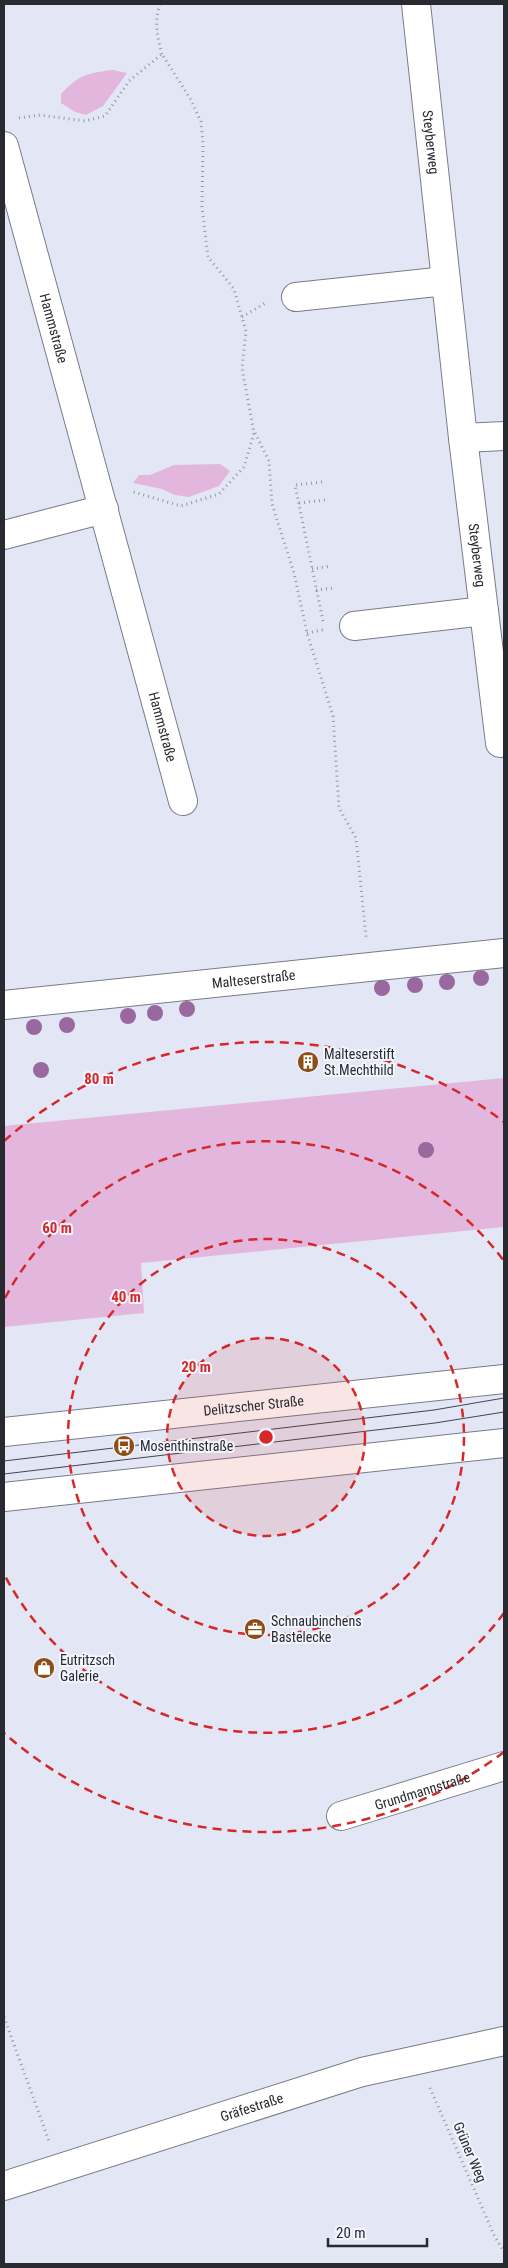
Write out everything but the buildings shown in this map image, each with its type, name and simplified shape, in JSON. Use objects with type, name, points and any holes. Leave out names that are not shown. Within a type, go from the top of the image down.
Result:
[{"type":"street","name":"Steyberweg","points":[[416,4],[463,438],[500,743]]},
{"type":"street","name":"Hammstraße","points":[[4,146],[183,801]]},
{"type":"street","points":[[296,297],[446,281]]},
{"type":"street","points":[[463,438],[504,436]]},
{"type":"street","points":[[4,535],[104,509]]},
{"type":"street","points":[[354,626],[484,611]]},
{"type":"street","name":"Malteserstraße","points":[[4,1005],[504,953]]},
{"type":"street","name":"Delitzscher Straße","points":[[4,1432],[504,1379]]},
{"type":"street","points":[[5,1496],[504,1443]]},
{"type":"street","name":"Grundmannstraße","points":[[341,1816],[504,1766]]},
{"type":"street","name":"Gräfestraße","points":[[4,2186],[362,2072],[504,2041]]},
{"type":"path","points":[[160,4],[156,17],[156,30],[162,54],[191,100],[201,122],[203,143],[202,207],[208,257],[234,290],[246,331],[242,368],[254,433],[269,461],[272,504],[294,573],[307,633],[333,716],[339,808],[356,838],[367,946]]},
{"type":"path","points":[[13,119],[40,115],[85,121],[105,116],[129,81],[162,54]]},
{"type":"path","points":[[96,482],[181,506],[219,494],[244,466],[254,433]]},
{"type":"path","points":[[307,633],[325,629],[295,485],[322,482]]},
{"type":"path","points":[[299,503],[325,500]]},
{"type":"path","points":[[312,569],[331,566]]},
{"type":"path","points":[[316,590],[334,588]]},
{"type":"path","points":[[4,2017],[59,2167]]},
{"type":"path","name":"Grüner Weg","points":[[418,2060],[494,2235],[504,2252]]},
{"type":"shaded area","points":[[113,70],[127,73],[103,106],[86,115],[75,112],[61,103],[61,94],[78,79],[97,72]]},
{"type":"shaded area","points":[[220,464],[230,471],[219,486],[189,497],[133,483],[139,475],[150,475],[174,465]]},
{"type":"shaded area","points":[[504,1078],[504,1227],[141,1263],[144,1313],[4,1327],[4,1126]]},
{"type":"tram line","points":[[4,1461],[434,1410],[504,1398]]},
{"type":"tram line","points":[[4,1474],[435,1423],[504,1412]]},
{"type":"place","name":"Malteserstift St.Mechthild","points":[[308,1062]]},
{"type":"place","name":"Mosenthinstraße","points":[[124,1446]]},
{"type":"place","name":"Schnaubinchens Bastelecke","points":[[255,1629]]},
{"type":"place","name":"Eutritzsch Galerie","points":[[44,1668]]}]
